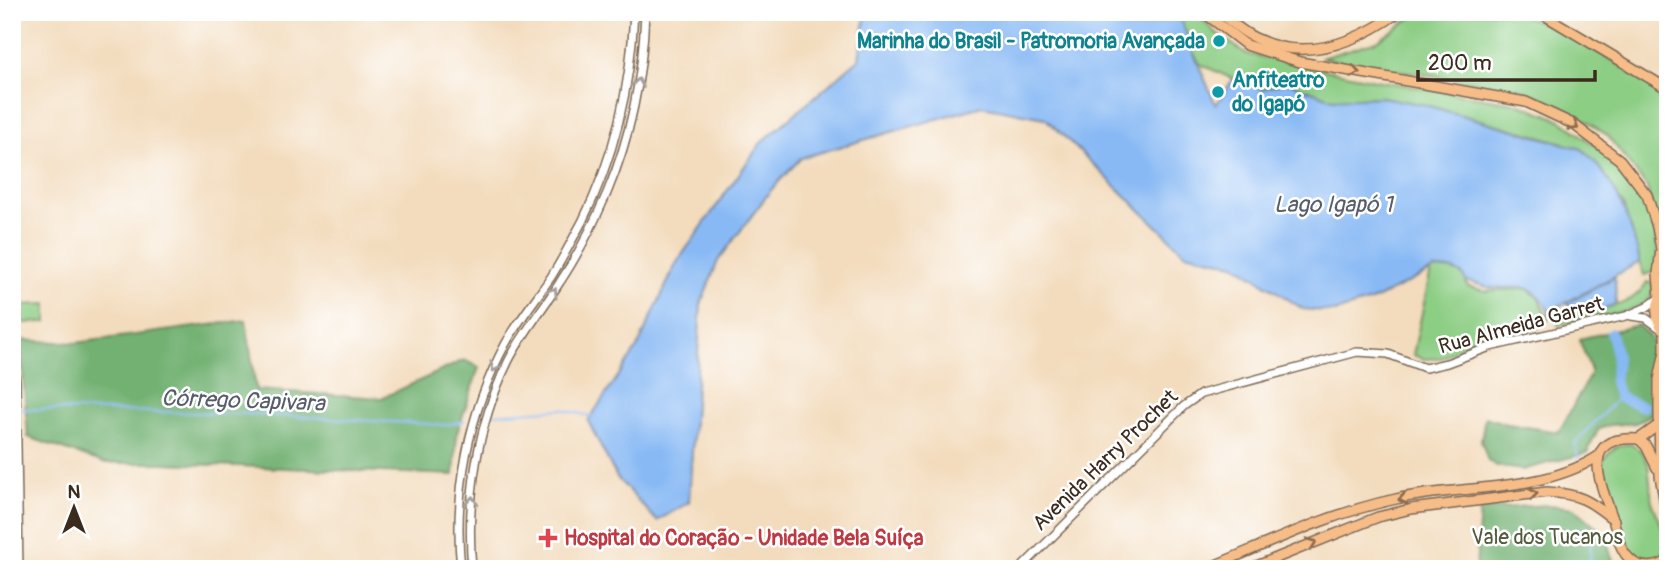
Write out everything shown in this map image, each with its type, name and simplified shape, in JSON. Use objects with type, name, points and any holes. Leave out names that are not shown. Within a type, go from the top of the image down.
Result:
[{"type":"main road","points":[[1203,12],[1246,45],[1300,62],[1526,102],[1573,124],[1620,160],[1647,195],[1661,249],[1657,317],[1665,333],[1665,351],[1659,388],[1660,476]]},
{"type":"main road","points":[[1219,12],[1254,38],[1286,48],[1317,51],[1369,33],[1399,12]]},
{"type":"main road","points":[[1539,12],[1668,89]]},
{"type":"main road","points":[[1659,298],[1668,288]]},
{"type":"main road","points":[[1659,388],[1668,370]]},
{"type":"main road","points":[[1206,569],[1338,516],[1396,499],[1550,478],[1582,467],[1597,457],[1607,444],[1622,438],[1639,439],[1660,424]]},
{"type":"main road","points":[[1639,439],[1654,458],[1668,521]]},
{"type":"main road","points":[[1597,457],[1598,478],[1624,552],[1633,562],[1648,568],[1668,561]]},
{"type":"main road","points":[[1249,569],[1351,527],[1410,509],[1547,492],[1569,494],[1591,502],[1614,520]]},
{"type":"street","points":[[461,569],[459,533],[462,483],[469,441],[486,388],[507,343],[563,256],[597,188],[624,102],[634,12]]},
{"type":"street","points":[[472,569],[470,534],[478,446],[508,363],[571,264],[607,193],[634,104],[645,12]]},
{"type":"street","points":[[624,102],[634,104]]},
{"type":"street","points":[[620,117],[630,119]]},
{"type":"street","points":[[597,188],[607,193]]},
{"type":"street","name":"Rua Almeida Garret","points":[[1425,368],[1502,344],[1626,316],[1647,307],[1659,298]]},
{"type":"street","name":"Rua Almeida Garret","points":[[1626,316],[1646,318],[1665,333]]},
{"type":"street","name":"Avenida Harry Prochet","points":[[1020,569],[1184,406],[1201,394],[1357,352],[1388,354],[1425,368]]},
{"type":"street","points":[[12,354],[16,382],[19,569]]},
{"type":"green space","points":[[1179,12],[1195,12],[1217,34],[1247,54],[1375,80],[1520,104],[1561,120],[1602,151],[1632,179],[1644,197],[1655,233],[1658,256],[1655,272],[1644,275],[1623,204],[1564,143],[1425,105],[1382,97],[1333,99],[1287,82],[1263,89],[1233,79],[1200,64],[1187,42]]},
{"type":"green space","points":[[1420,12],[1512,12],[1549,25],[1622,66],[1668,96],[1668,252],[1663,246],[1647,187],[1607,135],[1569,110],[1524,90],[1321,58],[1377,41]]},
{"type":"green space","points":[[1443,269],[1460,273],[1467,286],[1485,291],[1528,289],[1539,299],[1546,315],[1549,313],[1549,319],[1539,328],[1469,342],[1442,358],[1423,359],[1413,355],[1431,270]]},
{"type":"green space","points":[[1647,282],[1653,284],[1652,294],[1649,299],[1631,310],[1558,325],[1559,320],[1570,315],[1619,305],[1630,300]]},
{"type":"green space","points":[[47,304],[47,322],[17,323],[16,305]]},
{"type":"green space","points":[[246,320],[256,390],[382,398],[464,360],[479,367],[457,433],[454,475],[104,463],[28,437],[20,340],[75,343]]},
{"type":"green space","points":[[1638,325],[1653,344],[1649,353],[1653,373],[1651,415],[1636,423],[1610,425],[1599,429],[1587,453],[1522,470],[1497,466],[1488,461],[1481,440],[1485,417],[1507,424],[1559,432],[1590,375],[1579,339]]},
{"type":"green space","points":[[1630,444],[1642,451],[1648,464],[1652,502],[1668,541],[1662,555],[1648,563],[1632,559],[1602,462],[1613,449]]},
{"type":"green space","name":"Vale dos Tucanos","points":[[1549,505],[1574,508],[1605,534],[1617,569],[1476,569],[1480,509]]},
{"type":"water","name":"Lago Igapó 1","points":[[859,12],[1179,12],[1216,105],[1233,79],[1263,89],[1287,82],[1333,99],[1382,97],[1425,105],[1582,149],[1604,173],[1620,201],[1640,262],[1549,312],[1532,290],[1520,287],[1486,287],[1466,281],[1462,274],[1451,269],[1435,269],[1374,300],[1335,312],[1303,309],[1235,264],[1185,253],[1045,118],[982,106],[801,158],[771,190],[718,261],[701,304],[689,502],[657,521],[617,478],[588,421],[637,348],[677,262],[761,143],[859,59],[865,20]]},
{"type":"water","points":[[1615,277],[1616,304],[1591,311],[1583,305],[1570,307],[1567,304]]},
{"type":"waterway","points":[[1611,333],[1617,358],[1614,381],[1619,397],[1644,407]]},
{"type":"waterway","points":[[1579,461],[1575,443],[1619,397]]},
{"type":"waterway","name":"Córrego Capivara","points":[[20,409],[252,414],[446,425],[464,421]]},
{"type":"waterway","name":"Córrego Capivara","points":[[494,414],[562,409],[593,417]]},
{"type":"waterway","points":[[1590,569],[1591,534]]},
{"type":"place","name":"Marinha do Brasil - Patromoria Avançada","points":[[1219,41]]},
{"type":"place","name":"Anfiteatro do Igapó","points":[[1218,92]]},
{"type":"place","name":"Hospital do Coração - Unidade Bela Suíça","points":[[548,538]]}]
